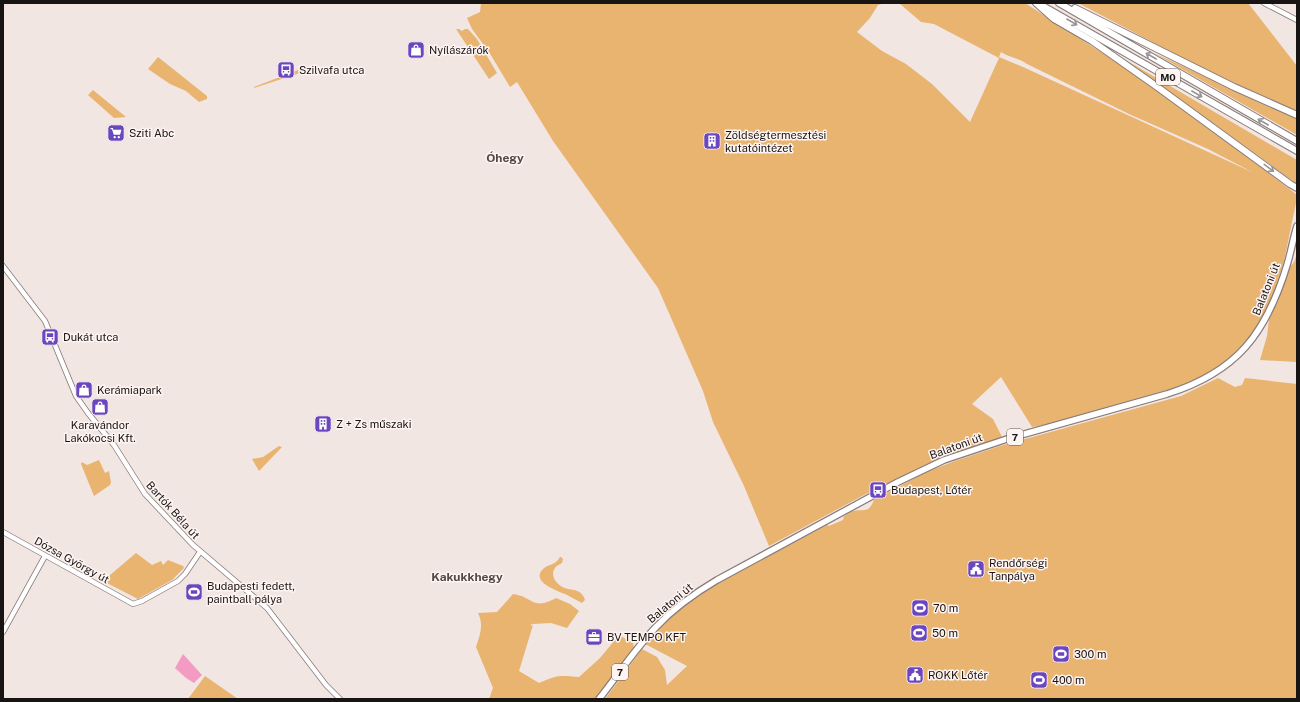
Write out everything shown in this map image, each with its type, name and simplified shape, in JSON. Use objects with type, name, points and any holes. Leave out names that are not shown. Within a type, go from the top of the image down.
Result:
[{"type":"highway","name":"M0","points":[[1037,3],[1297,151]]},
{"type":"highway","points":[[1037,3],[1054,19],[1092,41],[1150,81],[1297,188]]},
{"type":"highway","name":"M0","points":[[1059,3],[1297,142]]},
{"type":"highway","points":[[1065,7],[1076,9],[1297,115]]},
{"type":"highway","points":[[1290,184],[1297,191]]},
{"type":"main road","name":"Balatoni út","points":[[599,699],[640,645],[657,626],[694,594],[717,580],[898,482],[933,465],[980,447],[1174,392],[1197,384],[1216,373],[1243,350],[1267,317],[1287,265],[1297,226]]},
{"type":"street","points":[[1264,3],[1297,20]]},
{"type":"street","name":"Bartók Béla út","points":[[3,266],[45,321],[72,387],[84,408],[114,444],[145,494],[181,534],[200,552],[268,608],[326,685],[340,699]]},
{"type":"street","name":"Dózsa György út","points":[[3,532],[133,604],[142,602],[178,581],[185,574],[200,552]]},
{"type":"street","points":[[3,632],[46,556]]},
{"type":"shaded area","points":[[481,3],[885,3],[878,5],[870,18],[857,32],[882,51],[906,64],[932,84],[970,122],[999,58],[934,24],[921,22],[899,3],[1025,3],[1124,67],[1239,150],[1296,194],[1297,198],[1284,261],[1272,298],[1264,318],[1238,351],[1223,365],[1188,385],[1049,424],[1032,427],[1001,377],[972,404],[993,419],[1002,437],[925,465],[864,495],[769,546],[744,486],[713,422],[703,391],[658,288],[553,141],[517,82],[510,87],[489,52],[472,29],[467,18],[480,12]],"holes":[[[1001,52],[1021,60],[1129,114],[1208,149],[1254,173],[999,57]]]},
{"type":"shaded area","points":[[1078,3],[1248,3],[1297,66],[1297,112],[1202,68]]},
{"type":"shaded area","points":[[456,29],[462,31],[468,29],[477,39],[497,73],[489,79]]},
{"type":"shaded area","points":[[1154,53],[1297,118],[1297,135]]},
{"type":"shaded area","points":[[1117,55],[1297,160],[1297,184]]},
{"type":"shaded area","points":[[158,57],[207,96],[207,99],[199,102],[186,91],[170,84],[148,69]]},
{"type":"shaded area","points":[[298,70],[300,73],[254,88],[254,87]]},
{"type":"shaded area","points":[[93,90],[126,117],[114,118],[88,95]]},
{"type":"shaded area","points":[[1297,254],[1297,362],[1260,360],[1267,336],[1269,319],[1278,301],[1289,268],[1294,262]]},
{"type":"shaded area","points":[[1218,378],[1235,387],[1242,385],[1245,378],[1297,384],[1297,699],[605,699],[642,649],[657,657],[665,670],[667,685],[687,666],[645,644],[667,619],[702,592],[827,525],[829,526],[843,520],[844,516],[853,511],[870,508],[874,500],[926,472],[1000,446],[1181,396]]},
{"type":"shaded area","points":[[279,446],[282,447],[259,471],[252,459],[263,457]]},
{"type":"shaded area","points":[[99,460],[105,473],[109,471],[111,482],[110,485],[94,496],[81,464],[82,462],[87,465]]},
{"type":"shaded area","points":[[136,553],[152,565],[161,561],[163,565],[168,560],[183,566],[184,568],[172,580],[138,599],[103,581]]},
{"type":"shaded area","points":[[560,557],[563,559],[562,563],[553,571],[555,580],[562,587],[576,590],[581,593],[585,600],[582,603],[546,585],[540,578],[540,574],[543,569],[554,564]]},
{"type":"shaded area","points":[[513,594],[537,603],[548,602],[556,598],[570,604],[579,611],[567,628],[551,623],[532,624],[530,626],[533,625],[519,671],[539,683],[558,676],[579,677],[600,658],[619,635],[633,643],[634,648],[595,699],[489,699],[493,688],[476,647],[481,626],[478,613],[497,612]]},
{"type":"shaded area","points":[[183,654],[202,675],[194,683],[175,668]]},
{"type":"shaded area","points":[[205,676],[238,699],[188,699]]},
{"type":"place","name":"Nyílászárók","points":[[416,50]]},
{"type":"place","name":"Szilvafa utca","points":[[286,70]]},
{"type":"place","name":"Sziti Abc","points":[[116,133]]},
{"type":"place","name":"Zöldségtermesztési kutatóintézet","points":[[712,141]]},
{"type":"place","name":"Dukát utca","points":[[50,337]]},
{"type":"place","name":"Kerámiapark","points":[[84,390]]},
{"type":"place","name":"Karavándor Lakókocsi Kft.","points":[[100,407]]},
{"type":"place","name":"Z + Zs műszaki","points":[[323,424]]},
{"type":"place","name":"Budapest, Lőtér","points":[[878,490]]},
{"type":"place","name":"Rendőrségi Tanpálya","points":[[976,569]]},
{"type":"place","name":"Budapesti fedett, paintball pálya","points":[[194,592]]},
{"type":"place","name":"70 m","points":[[920,608]]},
{"type":"place","name":"50 m","points":[[919,633]]},
{"type":"place","name":"BV TEMPO KFT","points":[[594,637]]},
{"type":"place","name":"300 m","points":[[1061,654]]},
{"type":"place","name":"ROKK Lőtér","points":[[915,675]]},
{"type":"place","name":"400 m","points":[[1039,680]]},
{"type":"district","name":"Óhegy","points":[[505,158]]},
{"type":"district","name":"Kakukkhegy","points":[[467,577]]}]
